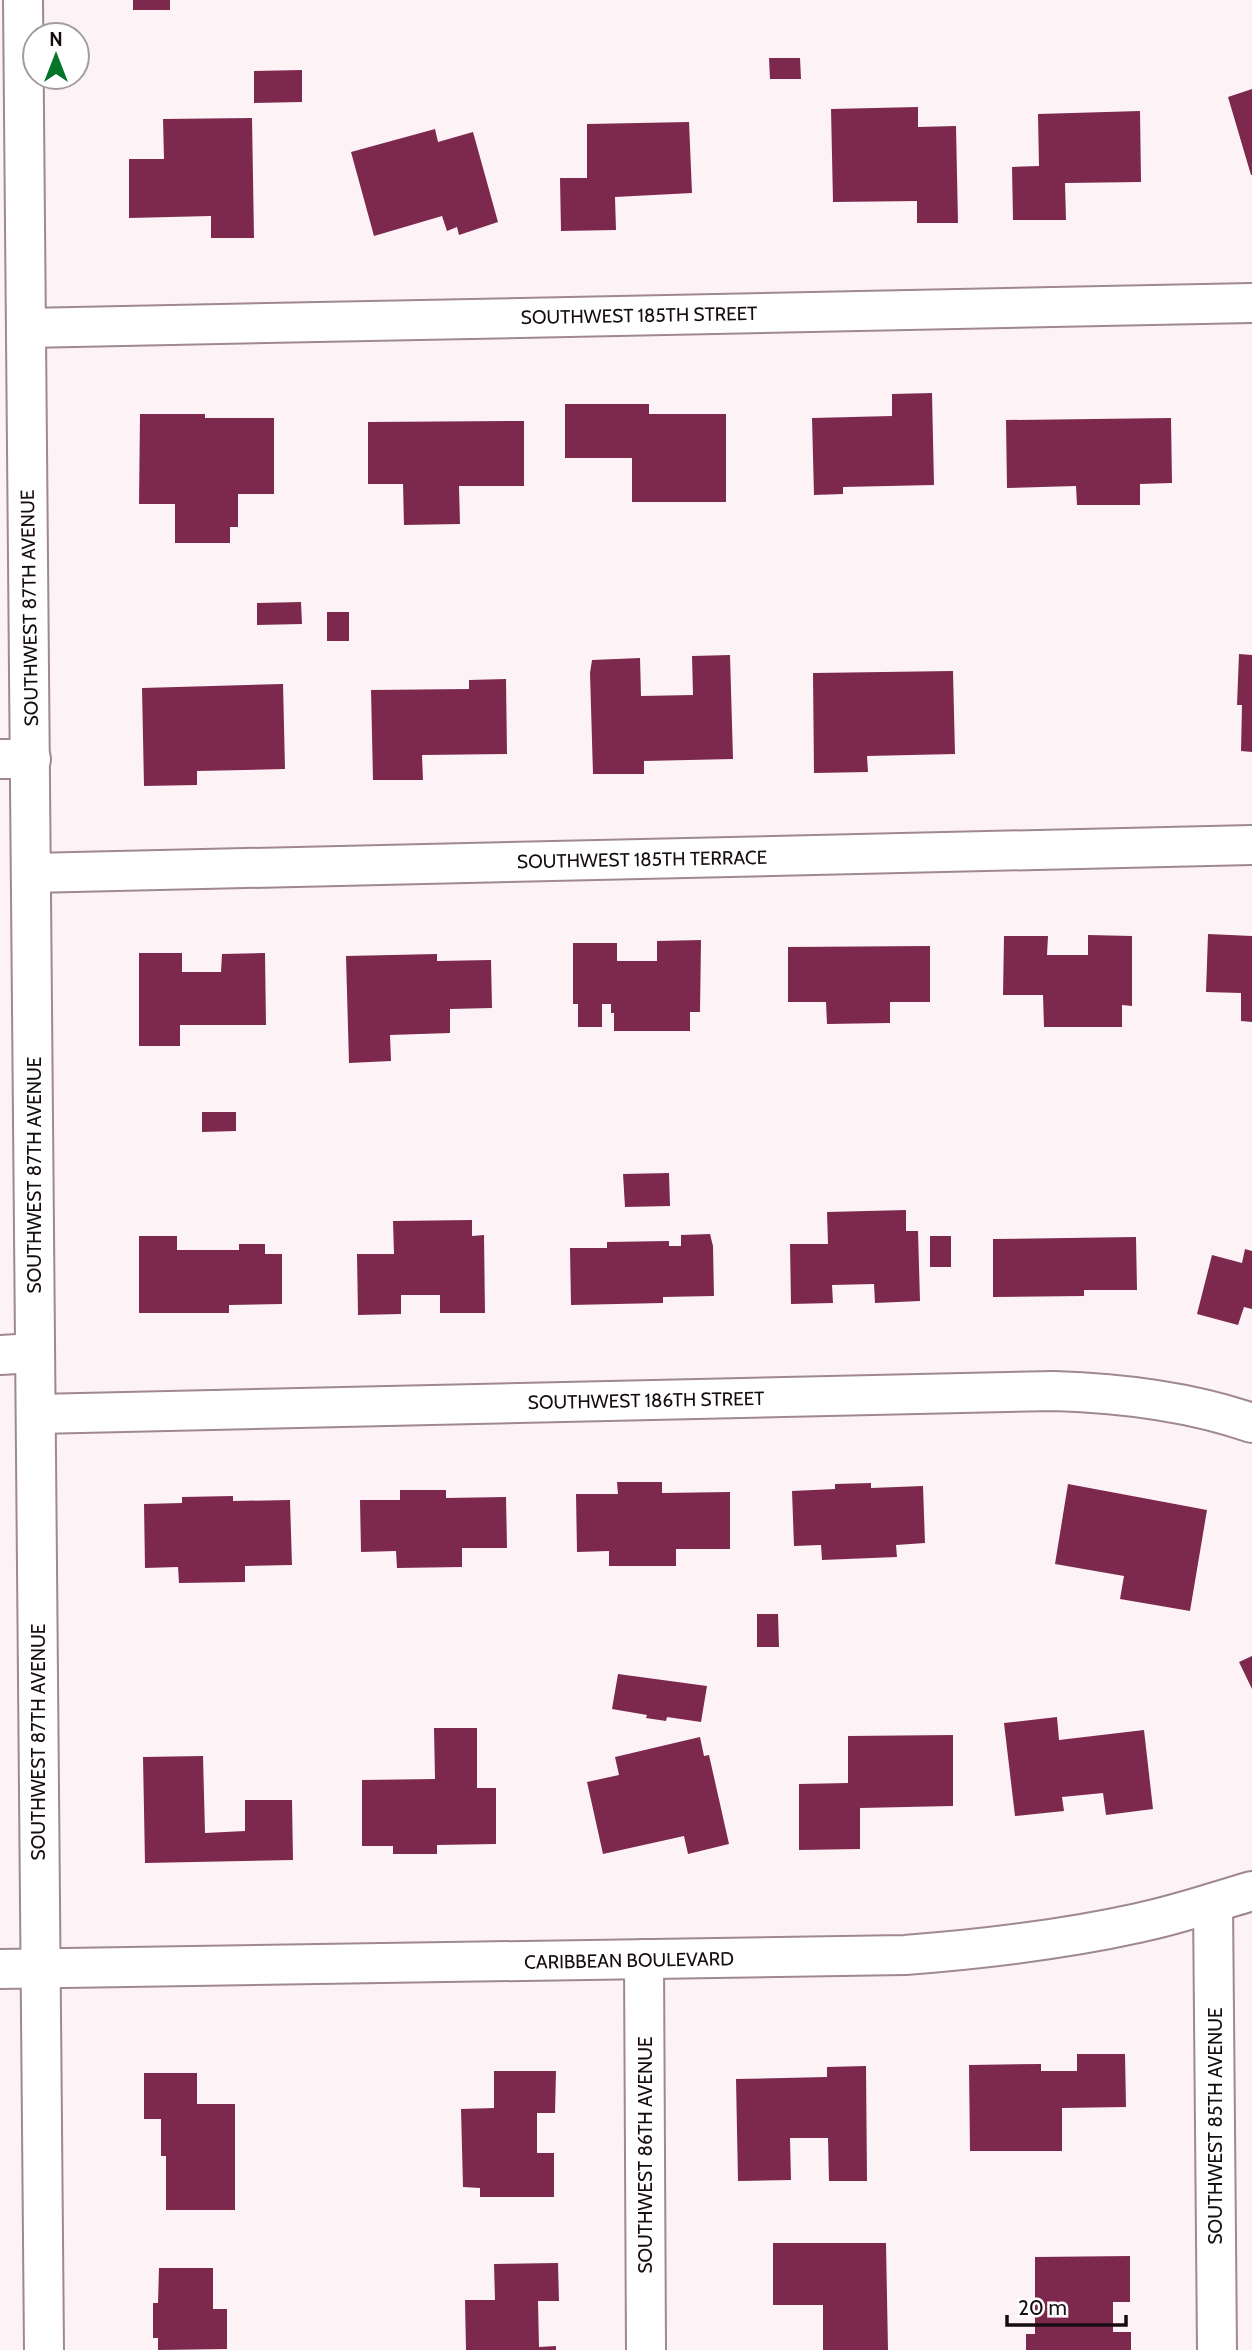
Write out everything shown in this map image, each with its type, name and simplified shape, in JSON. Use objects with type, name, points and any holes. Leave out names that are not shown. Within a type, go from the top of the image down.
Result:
[{"type":"street","name":"SOUTHWEST 87TH AVENUE","points":[[23,0],[13,204],[26,328],[16,759],[31,873],[18,1354],[37,1414],[44,2350]]},
{"type":"street","name":"SOUTHWEST 185TH STREET","points":[[26,328],[1252,303]]},
{"type":"street","name":"SOUTHWEST 185TH TERRACE","points":[[31,873],[1252,845]]},
{"type":"street","name":"SOUTHWEST 186TH STREET","points":[[37,1414],[1054,1391],[1143,1398],[1205,1410],[1252,1423]]},
{"type":"street","name":"CARIBBEAN BOULEVARD","points":[[0,1969],[838,1957],[957,1951],[1082,1934],[1141,1922],[1252,1891]]},
{"type":"street","name":"SOUTHWEST 85TH AVENUE","points":[[1213,1903],[1217,2350]]},
{"type":"street","name":"SOUTHWEST 86TH AVENUE","points":[[644,1959],[646,2350]]},
{"type":"building","points":[[133,0],[170,0],[170,10],[133,10]]},
{"type":"building","points":[[769,58],[800,58],[801,79],[770,79]]},
{"type":"building","points":[[302,70],[302,102],[254,103],[254,71]]},
{"type":"building","points":[[1252,89],[1252,175],[1251,175],[1228,97]]},
{"type":"building","points":[[918,107],[918,127],[956,126],[958,223],[917,223],[917,201],[833,202],[831,109]]},
{"type":"building","points":[[1140,111],[1141,182],[1065,183],[1066,220],[1013,220],[1012,167],[1039,166],[1038,114]]},
{"type":"building","points":[[252,118],[254,238],[211,238],[211,216],[129,218],[129,159],[164,159],[163,119]]},
{"type":"building","points":[[689,122],[692,193],[615,197],[616,230],[561,231],[560,178],[587,178],[587,124]]},
{"type":"building","points":[[435,129],[438,142],[473,132],[498,222],[459,235],[457,227],[447,231],[442,216],[374,236],[351,152]]},
{"type":"building","points":[[932,393],[934,485],[843,487],[843,494],[814,495],[812,418],[892,416],[892,394]]},
{"type":"building","points":[[565,404],[649,404],[649,414],[726,414],[726,502],[632,502],[632,458],[565,458]]},
{"type":"building","points":[[140,414],[274,418],[274,494],[238,494],[238,527],[230,527],[230,543],[175,543],[175,504],[139,504]]},
{"type":"building","points":[[1171,418],[1172,483],[1140,484],[1140,505],[1077,505],[1076,486],[1007,488],[1006,420]]},
{"type":"building","points":[[524,421],[524,486],[459,486],[460,524],[404,525],[403,484],[368,484],[368,422]]},
{"type":"building","points":[[301,602],[302,624],[257,625],[257,603]]},
{"type":"building","points":[[327,612],[349,612],[349,641],[327,641]]},
{"type":"building","points":[[1239,654],[1252,655],[1252,752],[1241,751],[1242,705],[1237,705]]},
{"type":"building","points":[[730,655],[733,759],[644,761],[644,774],[593,774],[590,673],[592,660],[640,658],[641,696],[693,695],[692,656]]},
{"type":"building","points":[[953,671],[955,754],[867,756],[868,772],[814,773],[813,673]]},
{"type":"building","points":[[506,679],[507,754],[422,755],[423,780],[373,780],[371,690],[469,689],[469,680]]},
{"type":"building","points":[[283,684],[285,769],[197,771],[197,785],[144,786],[142,688]]},
{"type":"building","points":[[1208,934],[1252,936],[1252,1022],[1241,1021],[1241,993],[1206,992]]},
{"type":"building","points":[[1088,935],[1132,936],[1132,1006],[1122,1005],[1122,1027],[1044,1027],[1043,995],[1003,995],[1004,936],[1048,936],[1047,955],[1088,955]]},
{"type":"building","points":[[701,940],[700,1012],[690,1012],[690,1031],[614,1031],[611,1004],[602,1004],[602,1027],[578,1027],[578,1004],[573,1004],[573,943],[617,943],[617,961],[657,961],[657,941]]},
{"type":"building","points":[[930,946],[930,1002],[890,1002],[890,1023],[827,1024],[826,1002],[788,1002],[788,947]]},
{"type":"building","points":[[139,953],[182,953],[182,972],[221,972],[222,954],[265,953],[266,1025],[180,1025],[180,1046],[139,1046]]},
{"type":"building","points":[[437,954],[437,961],[491,960],[492,1008],[450,1009],[450,1033],[390,1035],[391,1061],[349,1063],[346,956]]},
{"type":"building","points":[[202,1112],[236,1112],[236,1131],[202,1132]]},
{"type":"building","points":[[669,1173],[670,1206],[625,1207],[623,1174]]},
{"type":"building","points":[[906,1210],[906,1231],[918,1231],[920,1301],[875,1303],[874,1284],[832,1285],[833,1303],[791,1304],[790,1244],[828,1244],[827,1212]]},
{"type":"building","points":[[472,1220],[472,1236],[484,1235],[485,1313],[440,1313],[440,1295],[401,1295],[401,1314],[358,1315],[357,1254],[394,1254],[393,1221]]},
{"type":"building","points":[[710,1234],[713,1246],[714,1296],[663,1297],[663,1303],[571,1305],[570,1248],[607,1248],[607,1242],[669,1241],[669,1246],[681,1246],[681,1235]]},
{"type":"building","points":[[139,1236],[177,1236],[177,1250],[239,1250],[239,1244],[265,1244],[265,1254],[282,1254],[282,1304],[229,1305],[229,1313],[139,1313]]},
{"type":"building","points":[[930,1236],[951,1236],[951,1267],[930,1267]]},
{"type":"building","points":[[1136,1237],[1137,1290],[1084,1290],[1084,1296],[993,1297],[993,1239]]},
{"type":"building","points":[[1245,1249],[1252,1251],[1252,1309],[1244,1307],[1238,1325],[1197,1314],[1212,1255],[1242,1263]]},
{"type":"building","points":[[617,1482],[662,1482],[662,1493],[730,1492],[730,1549],[676,1549],[676,1566],[609,1566],[609,1551],[577,1552],[576,1494],[618,1494]]},
{"type":"building","points":[[871,1483],[871,1488],[923,1486],[925,1543],[896,1545],[897,1557],[822,1560],[821,1545],[794,1546],[792,1491],[835,1489],[835,1484]]},
{"type":"building","points":[[1068,1484],[1207,1510],[1190,1611],[1120,1599],[1124,1576],[1055,1564]]},
{"type":"building","points":[[400,1490],[446,1490],[446,1498],[506,1497],[507,1548],[462,1548],[462,1567],[397,1568],[396,1551],[361,1552],[360,1500],[400,1500]]},
{"type":"building","points":[[233,1496],[233,1501],[290,1500],[292,1565],[245,1566],[245,1582],[179,1583],[178,1567],[145,1568],[144,1504],[182,1503],[182,1497]]},
{"type":"building","points":[[757,1614],[778,1614],[779,1647],[757,1647]]},
{"type":"building","points":[[1252,1656],[1252,1689],[1239,1662]]},
{"type":"building","points":[[618,1674],[707,1686],[701,1722],[667,1717],[666,1721],[612,1709]]},
{"type":"building","points":[[1057,1717],[1059,1740],[1144,1730],[1153,1809],[1106,1815],[1103,1793],[1062,1797],[1064,1811],[1015,1816],[1004,1723]]},
{"type":"building","points":[[434,1728],[477,1728],[477,1788],[496,1788],[496,1844],[437,1845],[437,1854],[393,1854],[393,1846],[362,1846],[362,1780],[435,1779]]},
{"type":"building","points":[[953,1735],[953,1806],[860,1808],[860,1849],[799,1850],[799,1784],[848,1783],[848,1736]]},
{"type":"building","points":[[700,1737],[704,1756],[709,1755],[729,1844],[688,1854],[684,1836],[603,1854],[587,1782],[619,1775],[615,1757]]},
{"type":"building","points":[[203,1756],[205,1833],[245,1831],[245,1800],[292,1800],[293,1860],[145,1863],[143,1757]]},
{"type":"building","points":[[1077,2054],[1125,2054],[1126,2107],[1062,2108],[1062,2151],[970,2151],[969,2065],[1041,2064],[1041,2071],[1077,2071]]},
{"type":"building","points":[[866,2066],[867,2181],[829,2181],[828,2138],[790,2138],[791,2180],[738,2181],[736,2079],[827,2077],[827,2067]]},
{"type":"building","points":[[494,2071],[556,2071],[555,2113],[537,2113],[537,2153],[554,2153],[554,2197],[480,2197],[480,2188],[463,2187],[461,2109],[494,2108]]},
{"type":"building","points":[[144,2073],[197,2073],[197,2104],[235,2104],[235,2210],[166,2210],[166,2156],[161,2156],[161,2119],[144,2119]]},
{"type":"building","points":[[773,2243],[886,2243],[888,2350],[823,2350],[823,2305],[773,2305]]},
{"type":"building","points":[[1130,2256],[1130,2302],[1113,2302],[1113,2332],[1131,2332],[1131,2350],[1026,2350],[1026,2334],[1035,2334],[1035,2257]]},
{"type":"building","points":[[558,2263],[559,2301],[538,2301],[539,2347],[556,2346],[556,2350],[466,2350],[465,2300],[495,2300],[494,2264]]},
{"type":"building","points":[[159,2268],[213,2268],[213,2309],[227,2309],[227,2349],[158,2350],[158,2338],[153,2338],[153,2303],[158,2303]]}]
